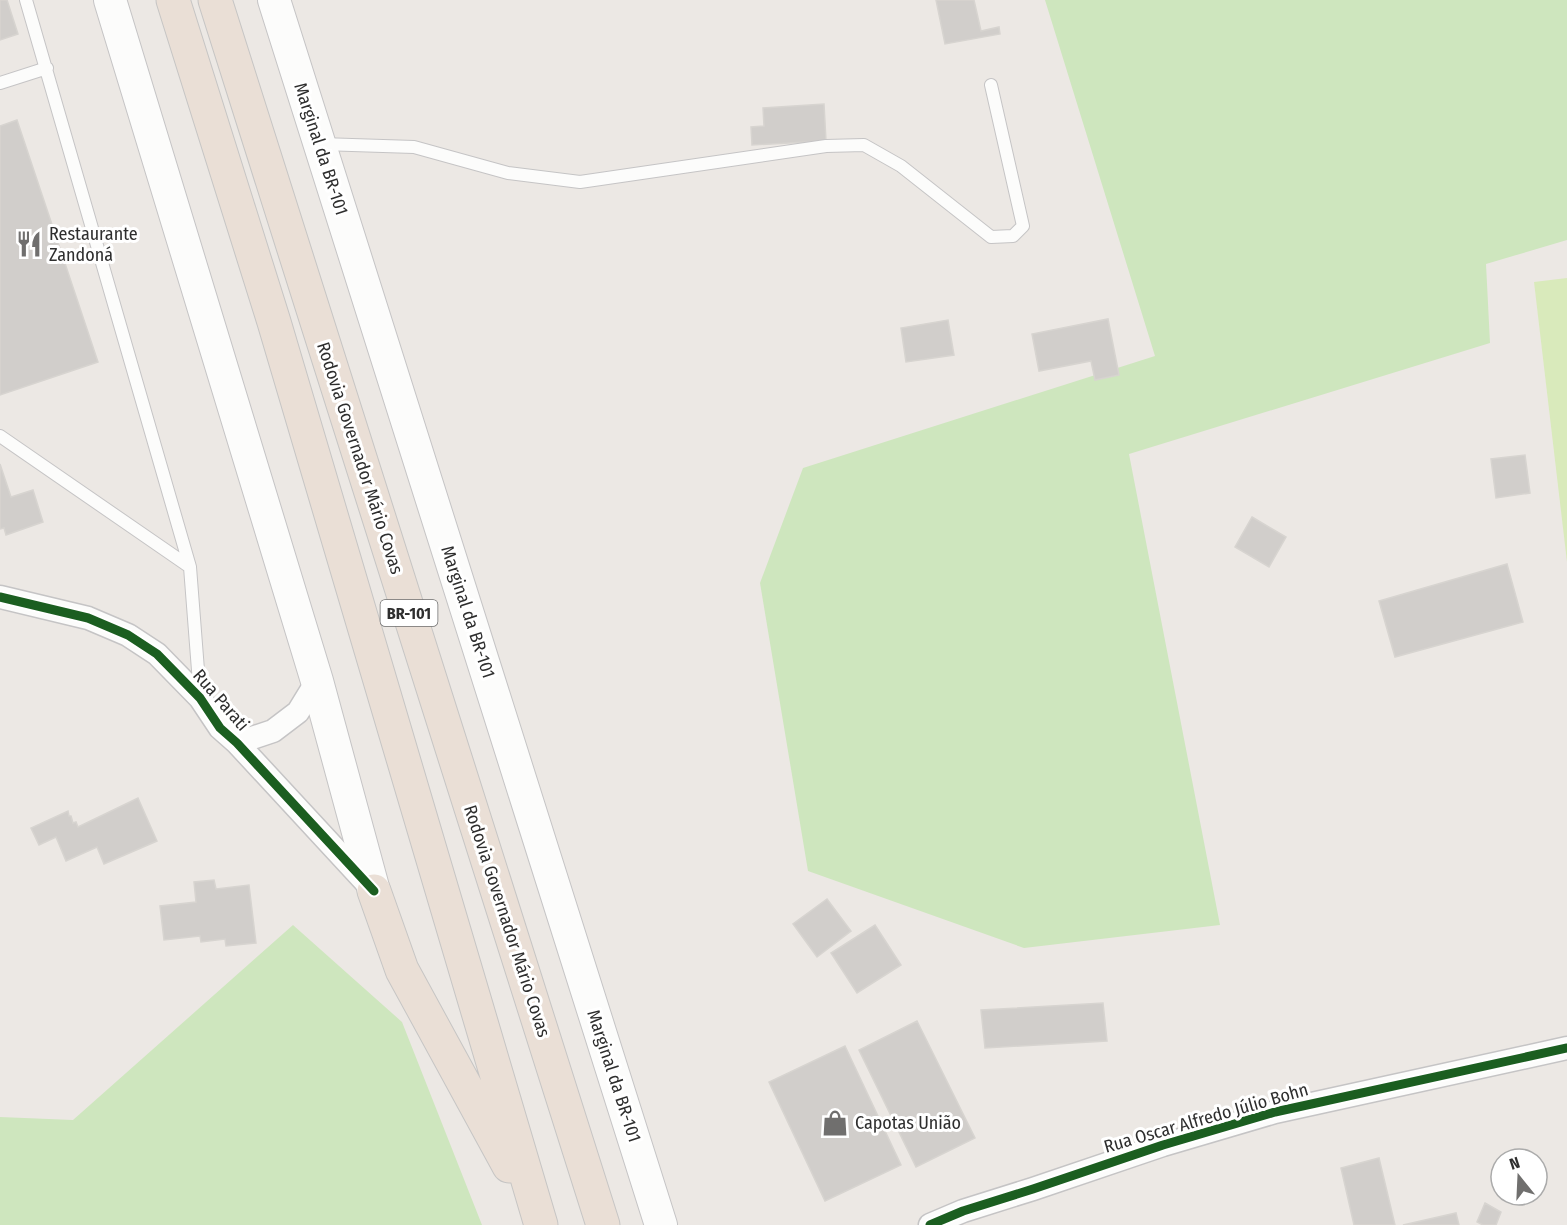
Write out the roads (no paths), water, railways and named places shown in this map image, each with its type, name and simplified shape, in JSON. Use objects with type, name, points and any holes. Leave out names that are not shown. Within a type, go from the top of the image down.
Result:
[{"type":"highway","name":"BR-101","points":[[173,0],[277,334],[541,1225]]},
{"type":"highway","name":"Rodovia Governador Mário Covas","points":[[215,0],[603,1225]]},
{"type":"highway","points":[[374,891],[402,970],[541,1225]]},
{"type":"main road","points":[[110,0],[317,681],[374,891]]},
{"type":"main road","name":"Marginal da BR-101","points":[[274,0],[661,1225]]},
{"type":"street","name":"Rua Parati","points":[[0,597],[88,618],[128,635],[157,654],[200,698],[220,728],[237,743],[374,891]]},
{"type":"street","name":"Rua Parati","points":[[237,743],[273,731],[298,712],[317,681]]},
{"type":"street","name":"Rua Oscar Alfredo Júlio Bohn","points":[[930,1225],[963,1211],[1163,1145],[1275,1112],[1567,1048]]},
{"type":"lane","points":[[26,0],[190,567],[200,698]]},
{"type":"lane","points":[[0,83],[47,68]]},
{"type":"lane","points":[[320,144],[414,147],[508,173],[580,182],[825,146],[864,145],[901,166],[991,237],[1013,236],[1023,226],[991,85]]},
{"type":"lane","points":[[0,436],[190,567]]},
{"type":"place","name":"Restaurante Zandoná","points":[[29,244]]},
{"type":"place","name":"Capotas União","points":[[835,1123]]}]
